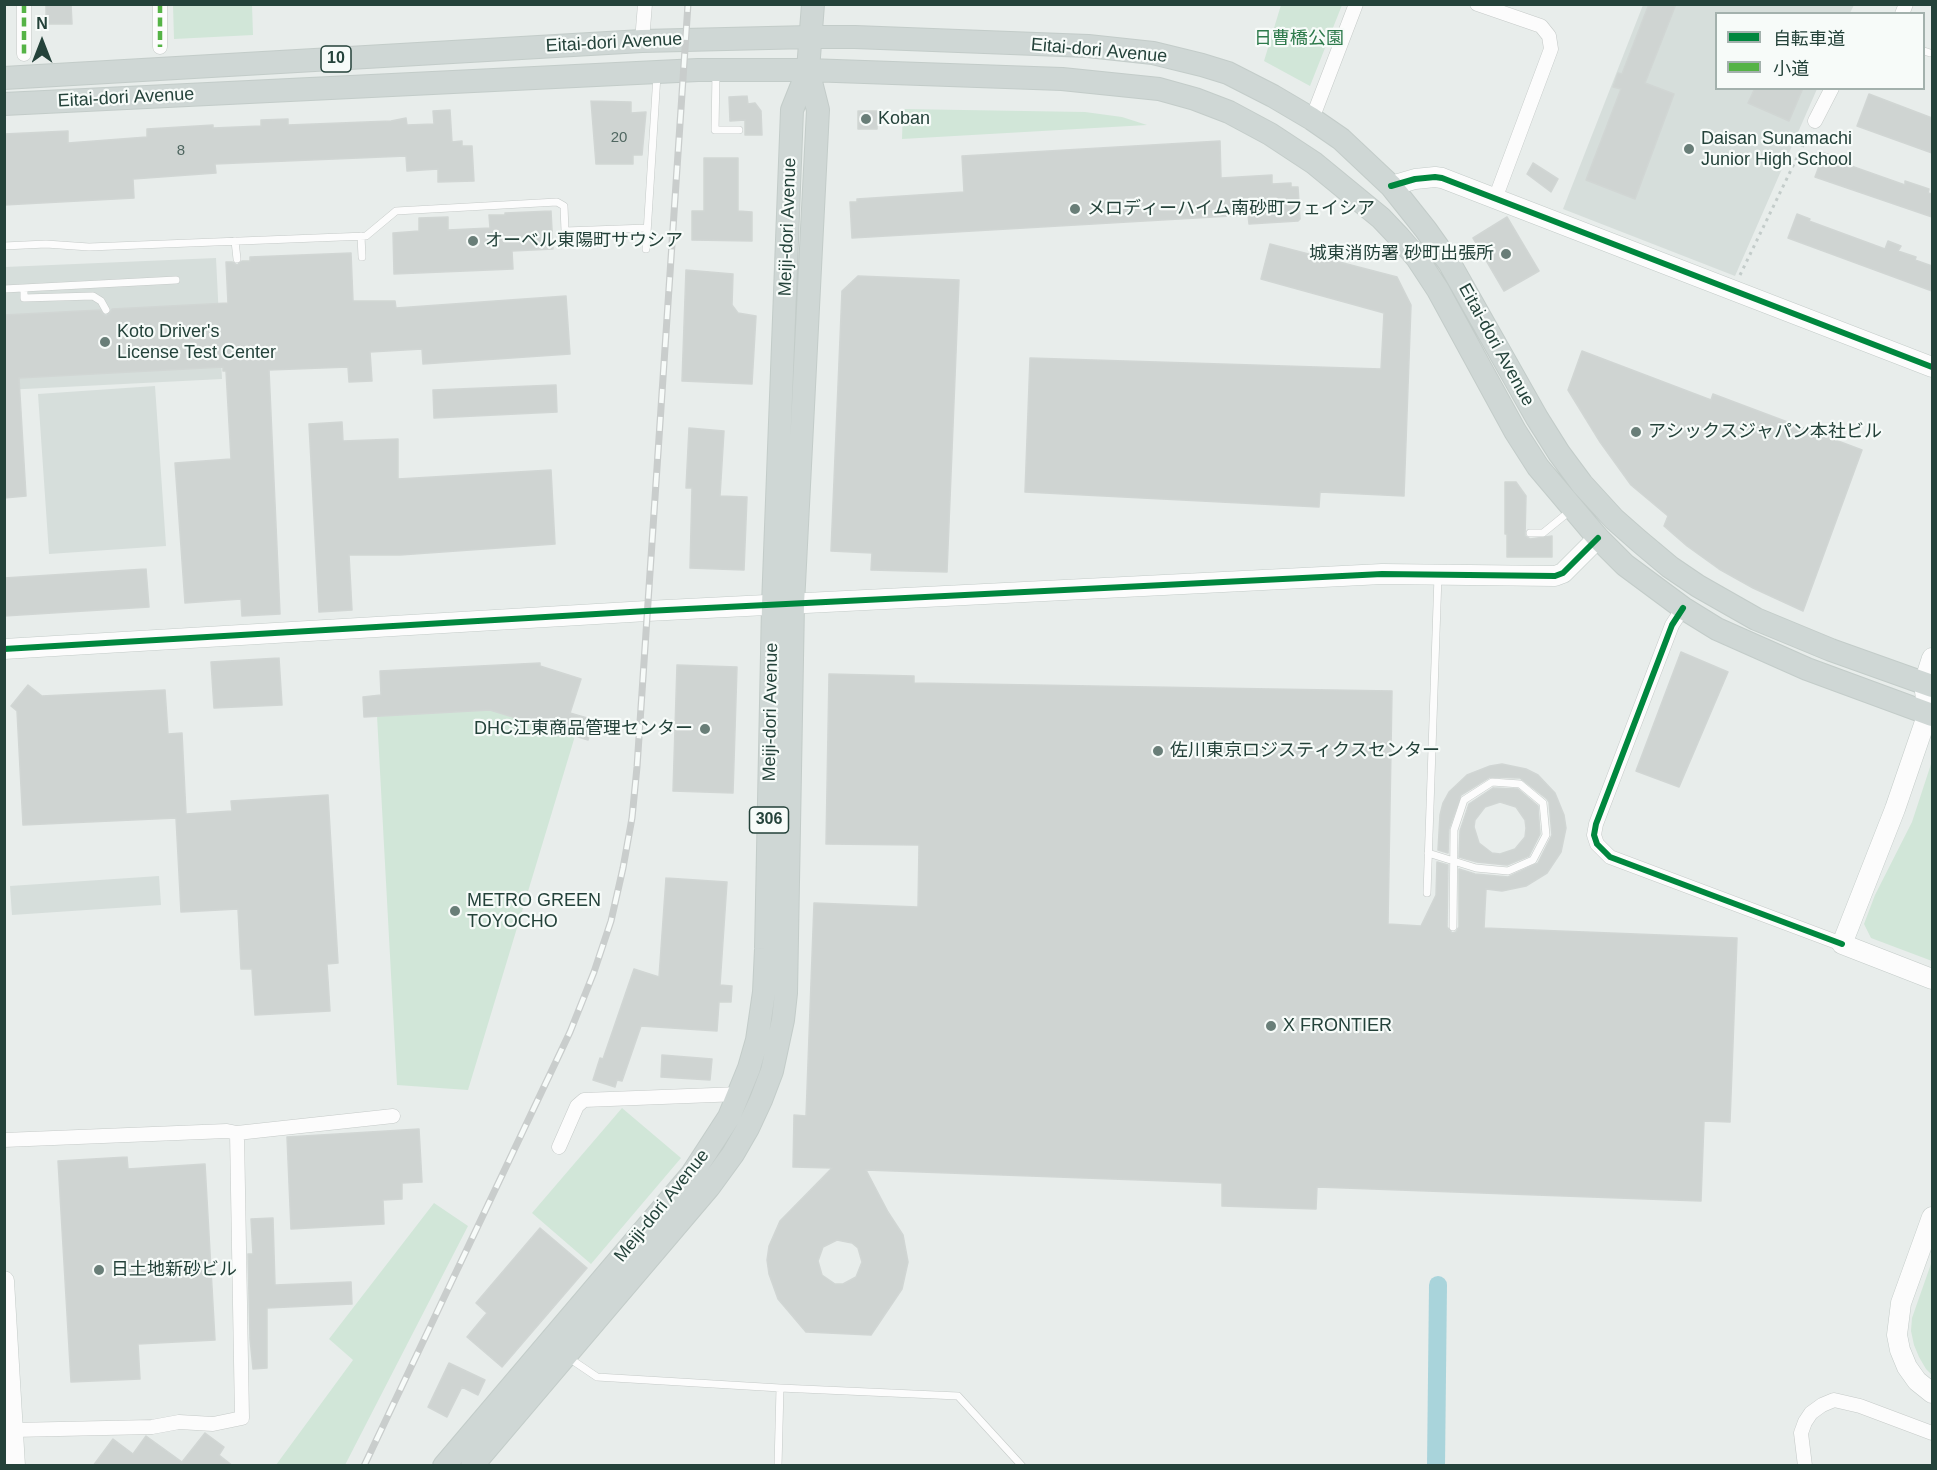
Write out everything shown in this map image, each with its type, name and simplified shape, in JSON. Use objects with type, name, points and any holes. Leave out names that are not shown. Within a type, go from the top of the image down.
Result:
[{"type":"main road","name":"Meiji-dori Avenue","points":[[444,1466],[692,1174],[713,1143],[740,1094],[757,1040],[764,992],[783,605],[818,110],[807,70],[813,4]]},
{"type":"main road","name":"Eitai-dori Avenue","points":[[4,78],[642,41],[810,37],[1088,46],[1144,52],[1228,73],[1273,96],[1341,139],[1391,186],[1450,264],[1559,453],[1582,484],[1614,519],[1670,567],[1725,603],[1756,619],[1831,650],[1928,685]]},
{"type":"main road","name":"Eitai-dori Avenue","points":[[4,104],[707,70],[807,70],[1062,79],[1159,89],[1195,99],[1229,112],[1270,134],[1314,163],[1381,218],[1417,258],[1438,290],[1515,431],[1538,467],[1572,510],[1625,564],[1683,608],[1717,629],[1786,660],[1931,712]]},
{"type":"main road","name":"Meiji-dori Avenue","points":[[472,1466],[709,1187],[733,1154],[761,1100],[772,1071],[783,1020],[786,993],[783,605]]},
{"type":"street","points":[[24,4],[24,54]]},
{"type":"street","points":[[160,4],[160,47]]},
{"type":"street","points":[[642,41],[645,4]]},
{"type":"street","points":[[1312,119],[1356,4]]},
{"type":"street","points":[[1477,4],[1502,8],[1541,26],[1549,36],[1551,49],[1495,200]]},
{"type":"street","points":[[1815,121],[1831,90]]},
{"type":"street","points":[[1391,186],[1415,179],[1435,177],[1932,367]]},
{"type":"street","points":[[4,649],[1382,574],[1555,576],[1563,573],[1598,538]]},
{"type":"street","points":[[1683,608],[1672,625],[1596,824],[1594,835],[1597,844],[1610,856],[1932,979]]},
{"type":"street","points":[[1842,944],[1931,712],[1928,685],[1932,658]]},
{"type":"street","points":[[560,1147],[577,1106],[584,1100],[740,1094]]},
{"type":"street","points":[[4,1140],[227,1131],[237,1133],[393,1116]]},
{"type":"street","points":[[13,1430],[152,1427],[179,1422],[213,1424],[242,1418],[237,1133]]},
{"type":"street","points":[[1932,1217],[1901,1303],[1897,1335],[1907,1367],[1917,1381],[1932,1394]]},
{"type":"street","points":[[4,1281],[15,1466]]},
{"type":"street","points":[[1804,1466],[1802,1433],[1805,1422],[1811,1413],[1834,1400],[1860,1406],[1932,1433]]},
{"type":"lane","points":[[707,70],[715,130],[739,130]]},
{"type":"lane","points":[[646,249],[657,71]]},
{"type":"lane","points":[[4,246],[46,244],[89,247],[366,236],[396,211],[557,202],[564,206],[565,231],[647,228]]},
{"type":"lane","points":[[361,236],[362,257]]},
{"type":"lane","points":[[235,241],[237,259]]},
{"type":"lane","points":[[4,289],[176,280]]},
{"type":"lane","points":[[24,288],[24,298],[93,296],[101,301],[106,310]]},
{"type":"lane","points":[[1530,533],[1543,533],[1572,510]]},
{"type":"lane","points":[[1427,893],[1438,574]]},
{"type":"lane","points":[[1428,854],[1447,859],[1457,862],[1476,868],[1508,871],[1533,860],[1546,835],[1543,803],[1520,784],[1492,782],[1464,800],[1454,830],[1454,852],[1454,862],[1454,873],[1453,927]]},
{"type":"lane","points":[[548,1341],[597,1377],[780,1388],[958,1395],[1022,1466]]},
{"type":"lane","points":[[778,1466],[780,1388]]},
{"type":"path","points":[[1742,270],[1815,121]]},
{"type":"shaded area","name":"Daisan Sunamachi Junior High School","points":[[1643,5],[1854,5],[1850,12],[1715,12],[1715,90],[1817,90],[1735,276],[1563,209]]},
{"type":"shaded area","points":[[216,258],[222,379],[5,390],[5,267]]},
{"type":"shaded area","points":[[155,386],[166,546],[49,554],[38,394]]},
{"type":"shaded area","points":[[159,876],[161,905],[12,915],[10,886]]},
{"type":"green space","points":[[173,5],[252,5],[253,35],[174,39]]},
{"type":"green space","name":"日曹橋公園","points":[[1281,5],[1342,5],[1310,86],[1264,61]]},
{"type":"green space","points":[[903,109],[1085,112],[1122,117],[1147,125],[902,139]]},
{"type":"green space","name":"METRO GREEN TOYOCHO","points":[[490,710],[575,736],[468,1090],[397,1085],[377,716]]},
{"type":"green space","points":[[1932,761],[1932,961],[1871,938],[1864,924],[1875,895],[1912,822]]},
{"type":"green space","points":[[622,1108],[681,1158],[591,1264],[532,1213]]},
{"type":"green space","points":[[434,1203],[468,1226],[345,1465],[276,1465],[353,1360],[329,1339]]},
{"type":"green space","points":[[1932,1261],[1932,1375],[1919,1357],[1911,1331],[1912,1318]]},
{"type":"building","points":[[46,4],[71,4],[72,24],[46,24]]},
{"type":"building","points":[[1649,4],[1676,4],[1645,83],[1674,94],[1635,199],[1586,180],[1621,89],[1613,87],[1618,73],[1622,74]]},
{"type":"building","points":[[1754,90],[1802,90],[1789,121],[1748,103]]},
{"type":"building","points":[[1869,94],[1932,118],[1932,153],[1857,126]]},
{"type":"building","points":[[747,96],[748,104],[755,103],[761,111],[762,135],[745,135],[745,120],[730,121],[729,97]]},
{"type":"building","points":[[591,101],[631,102],[631,113],[646,112],[642,155],[633,155],[633,164],[596,164]]},
{"type":"building","points":[[450,110],[452,142],[462,141],[462,146],[472,146],[474,181],[438,182],[438,169],[407,171],[406,156],[215,164],[216,173],[133,179],[134,198],[4,205],[4,134],[68,131],[68,143],[147,137],[147,129],[213,125],[213,128],[261,126],[261,120],[288,119],[288,125],[391,121],[406,118],[407,125],[434,124],[433,111]]},
{"type":"building","points":[[858,111],[877,111],[877,129],[858,129]]},
{"type":"building","name":"メロディーハイム南砂町フェイシア","points":[[1220,141],[1221,178],[1272,175],[1272,184],[1291,183],[1291,187],[1298,187],[1300,219],[1298,221],[1249,224],[1248,215],[852,238],[850,202],[857,202],[857,199],[964,192],[962,156]]},
{"type":"building","points":[[1824,153],[1839,158],[1837,161],[1905,185],[1905,181],[1929,189],[1928,193],[1932,194],[1932,217],[1815,177]]},
{"type":"building","points":[[704,158],[738,158],[738,211],[752,212],[752,241],[692,240],[692,211],[704,211]]},
{"type":"building","points":[[1533,163],[1558,179],[1551,192],[1527,174]]},
{"type":"building","name":"オーベル東陽町サウシア","points":[[551,211],[553,249],[512,251],[513,269],[394,274],[393,233],[419,231],[419,218],[448,217],[448,230],[490,228],[489,215]]},
{"type":"building","points":[[1797,214],[1810,219],[1809,221],[1885,249],[1888,241],[1901,246],[1898,251],[1932,266],[1932,291],[1788,238]]},
{"type":"building","name":"城東消防署 砂町出張所","points":[[1507,217],[1539,271],[1504,291],[1473,238]]},
{"type":"building","points":[[1270,244],[1397,277],[1411,305],[1404,496],[1320,492],[1319,507],[1025,492],[1030,358],[1381,369],[1384,313],[1261,279]]},
{"type":"building","points":[[351,253],[353,301],[395,301],[396,308],[566,296],[570,354],[423,364],[422,349],[370,352],[372,381],[349,382],[348,367],[269,370],[280,614],[242,616],[241,599],[185,603],[175,463],[231,459],[226,371],[223,371],[223,367],[19,378],[26,496],[4,498],[4,315],[100,310],[106,316],[112,309],[228,303],[226,262],[237,265],[242,261],[250,261],[250,257]]},
{"type":"building","points":[[686,270],[733,274],[732,305],[738,313],[756,316],[752,384],[682,381]]},
{"type":"building","points":[[858,276],[959,280],[947,572],[871,570],[872,553],[831,551],[842,291]]},
{"type":"building","points":[[1582,351],[1711,400],[1713,394],[1862,450],[1803,611],[1719,569],[1664,526],[1668,516],[1631,485],[1600,442],[1568,390]]},
{"type":"building","points":[[556,385],[557,412],[434,418],[433,390]]},
{"type":"building","points":[[342,422],[343,441],[398,439],[398,479],[551,470],[555,544],[400,555],[349,555],[352,610],[319,612],[309,424]]},
{"type":"building","points":[[689,428],[724,431],[720,496],[747,497],[744,570],[690,568],[692,488],[686,488]]},
{"type":"building","points":[[1505,482],[1516,482],[1526,496],[1525,536],[1530,539],[1552,536],[1552,557],[1507,557]]},
{"type":"building","points":[[146,569],[149,607],[4,616],[4,578]]},
{"type":"building","points":[[1681,652],[1728,672],[1679,787],[1636,771]]},
{"type":"building","points":[[279,658],[282,705],[214,708],[211,662]]},
{"type":"building","points":[[540,663],[540,666],[581,679],[570,713],[594,720],[588,740],[490,710],[364,717],[363,697],[381,695],[380,671]]},
{"type":"building","name":"DHC江東商品管理センター","points":[[677,665],[737,667],[733,793],[673,791]]},
{"type":"building","name":"X FRONTIER","points":[[829,674],[914,676],[914,683],[1392,691],[1388,924],[1421,926],[1436,895],[1437,862],[1448,865],[1447,927],[1452,933],[1456,932],[1459,927],[1459,869],[1475,874],[1508,877],[1538,863],[1552,835],[1549,802],[1520,778],[1490,777],[1461,795],[1449,829],[1448,853],[1438,850],[1443,803],[1449,792],[1467,775],[1502,764],[1526,769],[1538,775],[1555,793],[1564,815],[1566,828],[1561,852],[1547,873],[1526,886],[1502,891],[1486,889],[1484,928],[1737,938],[1730,1122],[1704,1121],[1701,1201],[1317,1187],[1316,1209],[1222,1206],[1222,1183],[866,1170],[903,1235],[908,1262],[902,1289],[871,1335],[806,1332],[778,1299],[769,1274],[767,1260],[769,1246],[780,1221],[832,1168],[793,1167],[794,1115],[806,1116],[814,903],[918,907],[919,845],[826,844]],"holes":[[[837,1240],[852,1243],[858,1248],[862,1262],[856,1277],[843,1284],[835,1284],[822,1275],[818,1261],[823,1247]]]},
{"type":"building","points":[[28,685],[42,696],[165,690],[168,734],[182,733],[186,814],[232,811],[231,801],[328,795],[338,963],[327,964],[330,1011],[255,1015],[252,969],[241,969],[238,909],[181,912],[176,818],[23,825],[17,711],[11,706]]},
{"type":"building","points":[[1493,788],[1518,789],[1538,806],[1540,834],[1529,856],[1507,865],[1477,862],[1459,857],[1460,831],[1469,804]],"holes":[[[1500,802],[1516,807],[1525,820],[1525,837],[1515,849],[1500,854],[1492,853],[1479,843],[1474,827],[1475,820],[1485,807]]]},
{"type":"building","points":[[666,878],[727,882],[720,985],[732,986],[731,1002],[719,1002],[717,1031],[641,1026],[622,1081],[617,1080],[615,1087],[593,1080],[600,1058],[603,1059],[634,969],[659,977]]},
{"type":"building","points":[[662,1055],[712,1059],[710,1080],[661,1077]]},
{"type":"building","points":[[419,1129],[422,1182],[402,1183],[402,1199],[383,1200],[384,1224],[291,1229],[287,1137]]},
{"type":"building","points":[[127,1157],[128,1169],[205,1164],[215,1340],[138,1344],[140,1379],[71,1382],[58,1161]]},
{"type":"building","points":[[273,1218],[275,1285],[351,1282],[352,1304],[267,1308],[267,1368],[253,1369],[248,1254],[253,1254],[251,1219]]},
{"type":"building","points":[[540,1228],[587,1268],[502,1367],[467,1337],[487,1313],[476,1303]]},
{"type":"building","points":[[449,1363],[485,1380],[478,1395],[462,1387],[447,1417],[428,1407]]},
{"type":"building","points":[[205,1433],[224,1447],[219,1455],[233,1466],[93,1466],[113,1439],[133,1454],[146,1436],[182,1462]]},
{"type":"waterway","points":[[1436,1466],[1438,1285]]},
{"type":"railway","points":[[364,1466],[570,1032],[611,921],[623,868],[632,818],[637,767],[688,4]]},
{"type":"marked path","points":[[24,4],[24,54]]},
{"type":"marked path","points":[[160,4],[160,47]]},
{"type":"cycle path","points":[[1391,186],[1415,179],[1442,178],[1932,367]]},
{"type":"cycle path","points":[[4,649],[647,611],[1382,574],[1555,576],[1563,573],[1598,538]]},
{"type":"cycle path","points":[[1683,608],[1672,625],[1596,824],[1594,835],[1597,844],[1610,857],[1842,944]]},
{"type":"place","name":"Koban","points":[[866,119]]},
{"type":"place","name":"Daisan Sunamachi Junior High School","points":[[1689,149]]},
{"type":"place","name":"メロディーハイム南砂町フェイシア","points":[[1075,209]]},
{"type":"place","name":"オーベル東陽町サウシア","points":[[473,241]]},
{"type":"place","name":"城東消防署 砂町出張所","points":[[1506,254]]},
{"type":"place","name":"Koto Driver's License Test Center","points":[[105,342]]},
{"type":"place","name":"アシックスジャパン本社ビル","points":[[1636,432]]},
{"type":"place","name":"DHC江東商品管理センター","points":[[705,729]]},
{"type":"place","name":"佐川東京ロジスティクスセンター","points":[[1158,751]]},
{"type":"place","name":"METRO GREEN TOYOCHO","points":[[455,911]]},
{"type":"place","name":"X FRONTIER","points":[[1271,1026]]},
{"type":"place","name":"日土地新砂ビル","points":[[99,1270]]}]
